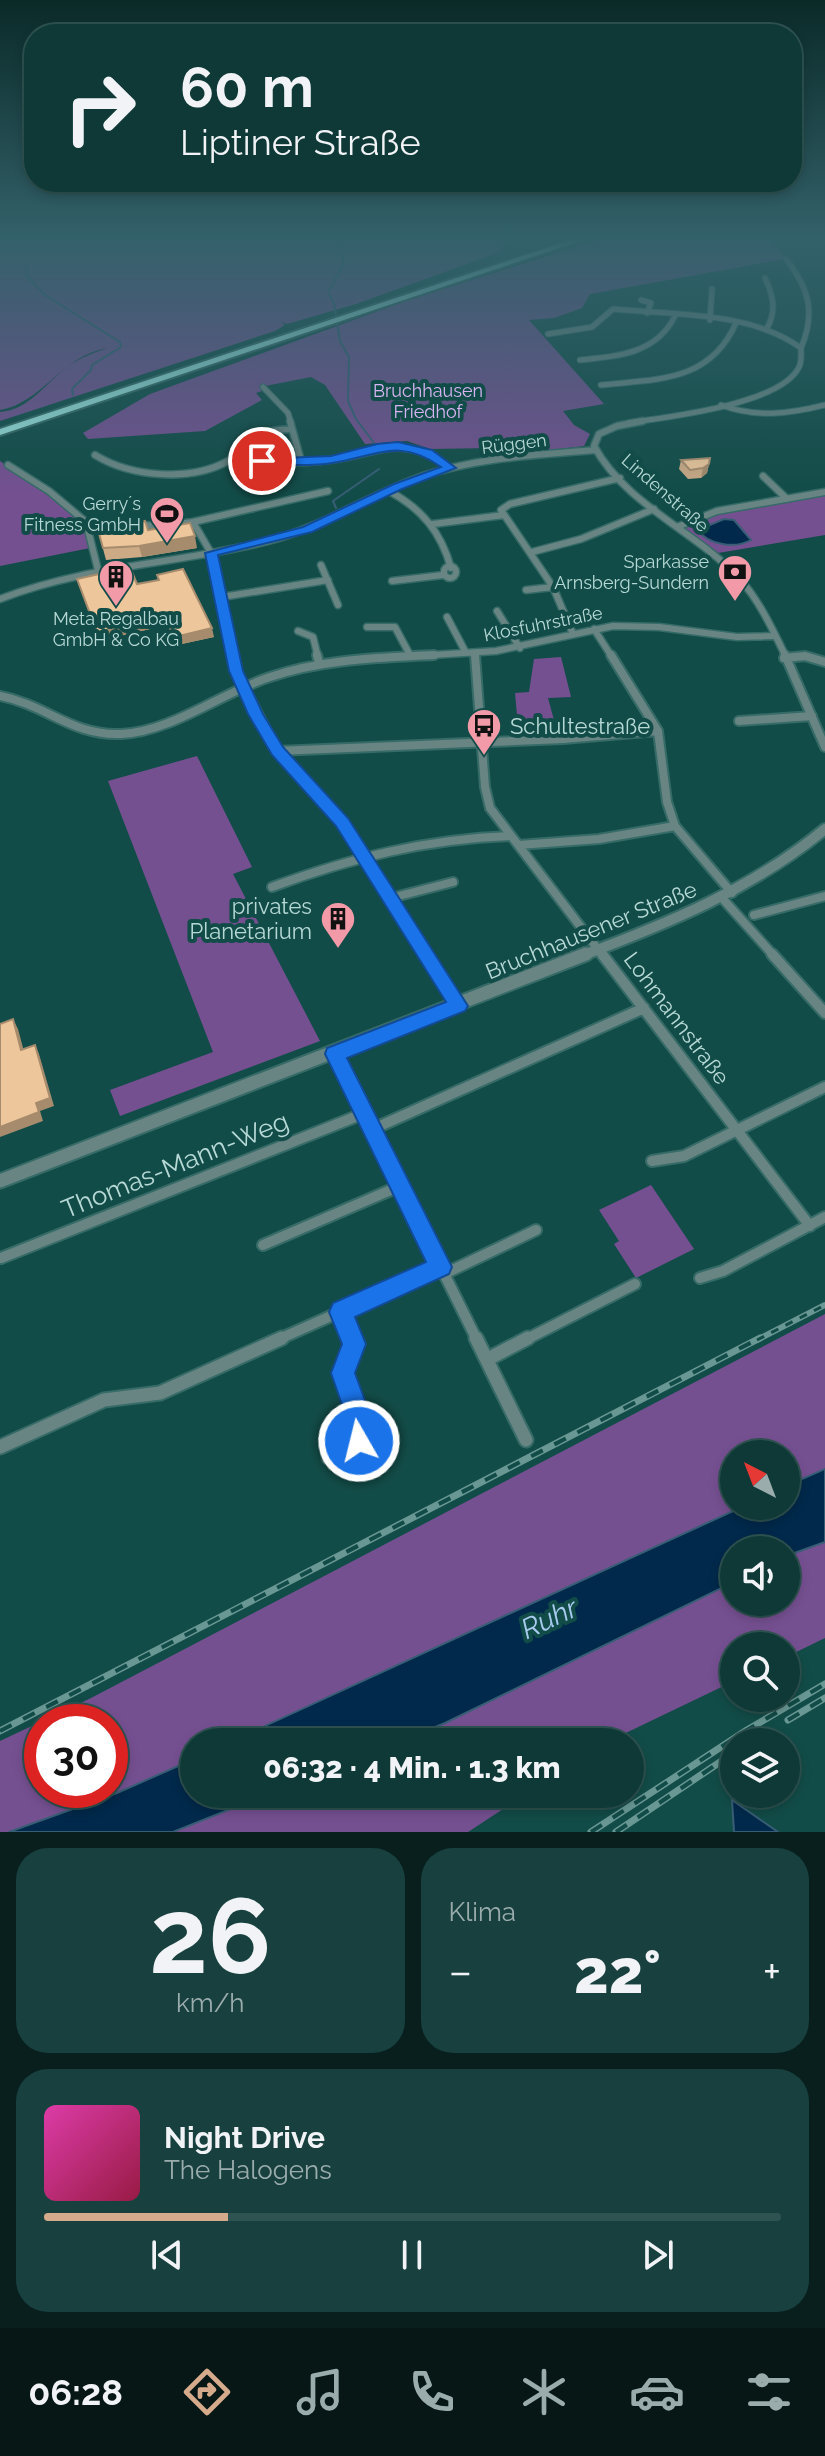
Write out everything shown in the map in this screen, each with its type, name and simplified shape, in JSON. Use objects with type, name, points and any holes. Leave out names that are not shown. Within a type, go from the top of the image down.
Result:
[{"type":"highway","points":[[0,432],[311,325]]},
{"type":"highway","points":[[0,426],[289,333]]},
{"type":"street","points":[[548,334],[592,325]]},
{"type":"street","points":[[580,360],[647,347],[665,336],[670,325]]},
{"type":"street","points":[[601,385],[672,376],[701,368],[726,348],[735,325]]},
{"type":"street","points":[[751,325],[788,337],[801,348],[808,325]]},
{"type":"street","name":"Lindenstraße","points":[[801,348],[802,358],[797,371],[784,382],[679,417],[613,426],[597,436],[595,450],[654,509],[739,578],[755,598],[825,747]]},
{"type":"street","points":[[263,387],[287,412],[301,461]]},
{"type":"street","points":[[721,405],[739,412],[767,415],[825,405]]},
{"type":"street","points":[[232,459],[265,430],[292,429]]},
{"type":"street","points":[[95,455],[106,462],[165,473],[197,471],[232,459],[337,459],[377,448],[398,446],[428,452],[450,468]]},
{"type":"street","name":"Rüggen","points":[[0,599],[39,584],[98,570],[211,553],[307,529],[389,491],[450,468],[492,459],[595,450]]},
{"type":"street","points":[[8,465],[49,491],[86,522],[98,570]]},
{"type":"street","points":[[763,476],[787,499]]},
{"type":"street","points":[[573,634],[553,587],[501,510],[505,506],[620,478]]},
{"type":"street","points":[[86,522],[159,526],[193,522],[328,491]]},
{"type":"street","points":[[389,491],[417,507],[433,524],[451,568],[457,571],[456,575],[392,581]]},
{"type":"street","points":[[677,527],[717,511],[825,492]]},
{"type":"street","points":[[532,552],[581,539],[654,509]]},
{"type":"street","points":[[433,524],[504,515]]},
{"type":"street","points":[[193,522],[211,553],[242,688],[277,751],[324,799],[459,1006]]},
{"type":"street","points":[[321,565],[338,605]]},
{"type":"street","points":[[222,597],[328,580]]},
{"type":"street","points":[[526,590],[553,587]]},
{"type":"street","points":[[497,611],[520,648]]},
{"type":"street","points":[[447,617],[470,653]]},
{"type":"street","name":"Klosfuhrstraße","points":[[0,696],[33,704],[72,728],[116,735],[159,725],[242,688],[319,663],[520,648],[594,629],[647,626],[727,636],[773,636]]},
{"type":"street","points":[[367,627],[395,627],[410,655]]},
{"type":"street","points":[[594,629],[658,731],[667,802],[675,826],[727,896],[825,1013]]},
{"type":"street","points":[[298,631],[313,637],[319,663]]},
{"type":"street","name":"Lohmannstraße","points":[[470,653],[486,798],[511,836],[810,1226]]},
{"type":"street","points":[[784,658],[805,656],[825,662]]},
{"type":"street","points":[[739,721],[812,716]]},
{"type":"street","points":[[277,751],[374,743],[482,742],[658,731]]},
{"type":"street","points":[[519,845],[599,839],[675,826]]},
{"type":"street","name":"Bruchhausener Straße","points":[[0,1181],[459,1006],[727,896],[781,866],[825,829]]},
{"type":"street","points":[[272,887],[363,855],[429,841],[511,836]]},
{"type":"street","points":[[391,898],[453,882]]},
{"type":"street","points":[[754,915],[825,896]]},
{"type":"street","points":[[373,1129],[644,1008]]},
{"type":"street","points":[[335,1054],[526,1440]]},
{"type":"street","points":[[652,1161],[684,1156],[825,1087]]},
{"type":"street","name":"Thomas-Mann-Weg","points":[[1,1258],[365,1113]]},
{"type":"street","points":[[263,1245],[400,1186]]},
{"type":"street","points":[[700,1278],[723,1271],[825,1217]]},
{"type":"street","points":[[0,1447],[104,1400],[160,1393],[536,1230]]},
{"type":"street","points":[[488,1359],[635,1284]]},
{"type":"street","points":[[329,1458],[353,1446],[363,1433],[343,1377],[354,1344],[341,1312]]},
{"type":"green space","points":[[0,325],[284,325],[0,421],[0,412],[28,401],[66,368],[28,398],[0,410]]},
{"type":"green space","name":"Bruchhausen Friedhof","points":[[338,325],[534,325],[604,404],[563,411],[574,425],[590,434],[584,446],[505,456],[492,448],[430,449],[407,441],[365,444],[325,385],[311,377],[260,387],[262,391],[256,393],[262,400],[205,431],[88,439],[83,433],[150,394]]},
{"type":"green space","points":[[0,461],[80,517],[90,548],[0,566]]},
{"type":"green space","points":[[825,495],[825,535],[718,553],[684,528],[726,509]]},
{"type":"green space","points":[[561,657],[571,697],[548,698],[558,735],[519,737],[515,693],[529,692],[534,659]]},
{"type":"green space","points":[[197,756],[252,867],[233,874],[320,1041],[120,1116],[110,1090],[213,1052],[108,781]]},
{"type":"green space","points":[[651,1185],[694,1249],[636,1278],[614,1244],[619,1241],[599,1210]]},
{"type":"green space","points":[[825,1314],[825,1469],[800,1480],[800,1440],[720,1440],[720,1517],[260,1728],[180,1728],[180,1765],[128,1788],[128,1704],[78,1704]]},
{"type":"green space","points":[[825,1542],[825,1638],[800,1650],[800,1632],[720,1632],[720,1688],[636,1728],[433,1728],[720,1589],[720,1616],[800,1616],[800,1551]]},
{"type":"green space","points":[[24,1730],[24,1808],[75,1808],[8,1832],[0,1832],[0,1741]]},
{"type":"green space","points":[[233,1808],[505,1808],[468,1832],[173,1832]]},
{"type":"water","points":[[724,519],[734,520],[751,540],[722,544],[708,539],[698,530]]},
{"type":"water","name":"Ruhr","points":[[825,1469],[825,1542],[800,1551],[800,1536],[720,1536],[720,1589],[445,1723],[433,1728],[260,1728],[720,1517],[720,1520],[800,1520],[800,1480]]},
{"type":"water","points":[[180,1765],[180,1808],[233,1808],[173,1832],[9,1832],[75,1808],[128,1808],[128,1788]]},
{"type":"water","points":[[732,1808],[744,1808],[778,1832],[734,1832]]},
{"type":"building","points":[[710,458],[709,464],[703,468],[690,470],[681,460]]},
{"type":"building","points":[[145,521],[148,530],[190,523],[195,536],[139,546],[103,548],[98,530]]},
{"type":"building","points":[[130,567],[137,584],[159,580],[157,575],[183,569],[212,628],[175,637],[166,616],[97,632],[77,579]]},
{"type":"building","points":[[13,1019],[21,1050],[35,1045],[50,1098],[36,1103],[39,1112],[0,1127],[0,1024]]},
{"type":"waterway","points":[[73,395],[72,389],[91,370],[92,365],[121,347],[120,342],[94,325]]},
{"type":"waterway","points":[[338,325],[340,341],[349,357],[348,401],[356,419],[374,443]]},
{"type":"waterway","points":[[336,508],[333,501],[379,469]]},
{"type":"railway","points":[[757,1340],[825,1305]]},
{"type":"railway","points":[[0,1731],[760,1338]]},
{"type":"railway","points":[[591,1832],[747,1730],[825,1684]]},
{"type":"railway","points":[[788,1720],[825,1698]]},
{"type":"railway","points":[[616,1832],[720,1762]]},
{"type":"place","name":"Gerry´s Fitness GmbH","points":[[167,545]]},
{"type":"place","name":"Sparkasse Arnsberg-Sundern","points":[[735,603]]},
{"type":"place","name":"Meta Regalbau GmbH & Co KG","points":[[116,608]]},
{"type":"place","name":"Schultestraße","points":[[484,757]]},
{"type":"place","name":"privates Planetarium","points":[[338,950]]},
{"type":"route","points":[[262,461],[331,460],[398,446],[428,452],[450,468],[398,487],[307,529],[261,543],[211,553],[236,671],[256,714],[277,751],[342,822],[459,1006],[335,1054],[441,1267],[341,1312],[354,1344],[343,1377],[362,1428],[359,1441]]}]
